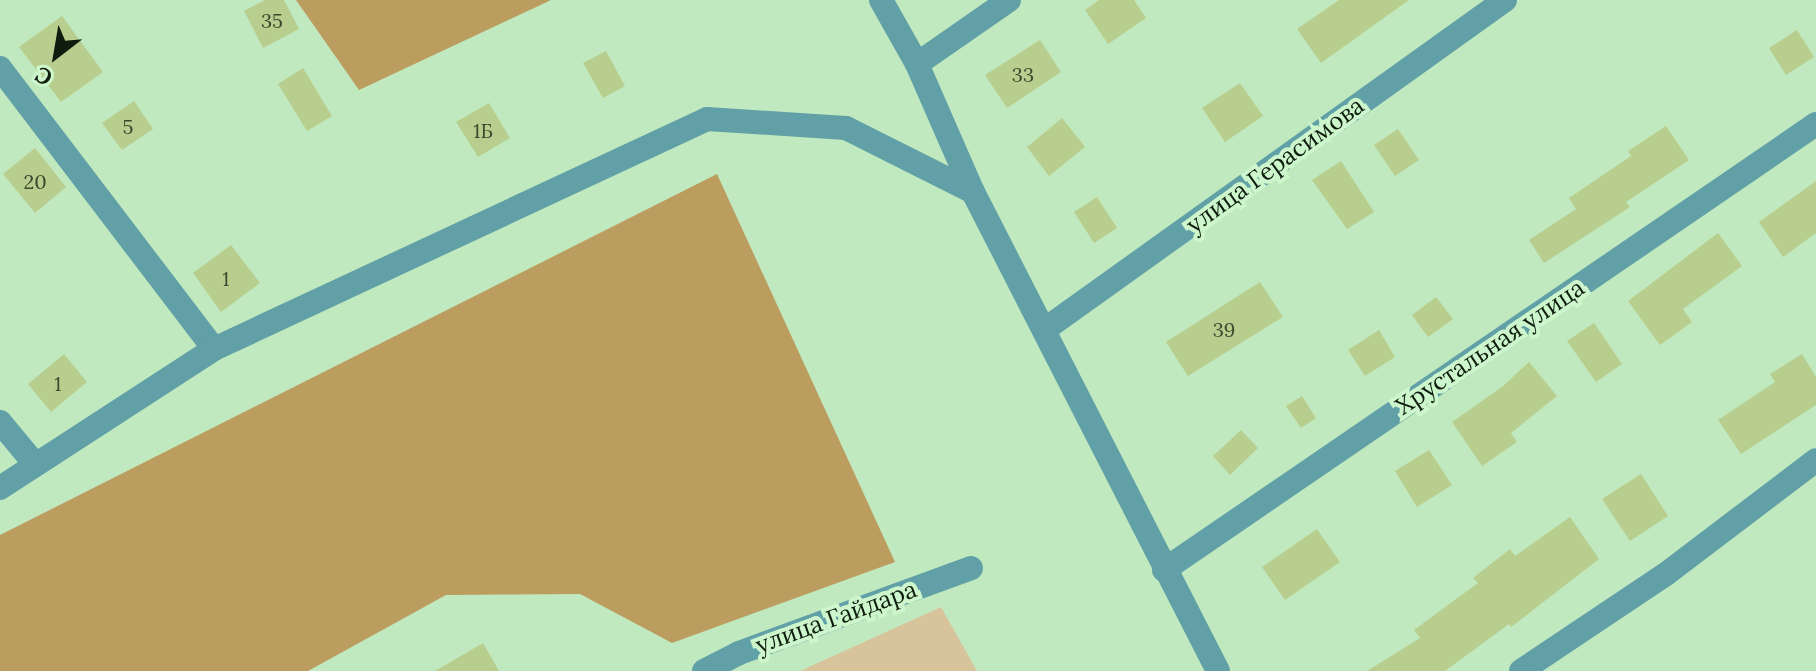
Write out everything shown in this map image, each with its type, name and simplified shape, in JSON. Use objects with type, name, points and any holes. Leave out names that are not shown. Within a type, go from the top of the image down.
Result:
[{"type":"street","points":[[881,0],[917,64],[973,192],[1218,671]]},
{"type":"street","points":[[917,64],[1009,0]]},
{"type":"street","name":"улица Герасимова","points":[[1044,330],[1505,0]]},
{"type":"street","points":[[0,68],[214,349]]},
{"type":"street","points":[[0,488],[34,463],[214,349],[707,119],[846,128],[973,192]]},
{"type":"street","name":"Хрустальная улица","points":[[1164,570],[1816,124]]},
{"type":"street","points":[[0,422],[34,463]]},
{"type":"street","points":[[1521,671],[1666,574],[1816,460]]},
{"type":"street","name":"улица Гайдара","points":[[704,671],[739,653],[971,568]]},
{"type":"shaded area","points":[[296,0],[551,0],[359,90]]},
{"type":"shaded area","points":[[717,174],[895,562],[672,643],[580,594],[446,595],[308,671],[0,671],[0,535]]},
{"type":"shaded area","points":[[941,607],[977,671],[800,671]]},
{"type":"building","points":[[265,0],[284,0],[299,29],[263,48],[244,11]]},
{"type":"building","points":[[1099,0],[1134,0],[1146,18],[1108,44],[1085,10]]},
{"type":"building","points":[[1339,0],[1409,0],[1321,63],[1297,29]]},
{"type":"building","points":[[62,16],[103,72],[61,102],[19,47]]},
{"type":"building","points":[[1797,30],[1814,57],[1786,75],[1769,48]]},
{"type":"building","points":[[1040,40],[1061,72],[1007,108],[985,75]]},
{"type":"building","points":[[606,51],[625,86],[603,98],[583,63]]},
{"type":"building","points":[[303,68],[332,116],[307,131],[278,84]]},
{"type":"building","points":[[1240,83],[1263,116],[1225,142],[1202,108]]},
{"type":"building","points":[[134,101],[153,129],[122,150],[102,123]]},
{"type":"building","points":[[489,103],[510,138],[478,157],[456,122]]},
{"type":"building","points":[[1062,118],[1085,147],[1049,176],[1027,147]]},
{"type":"building","points":[[1666,126],[1689,160],[1626,202],[1630,207],[1544,263],[1529,240],[1576,209],[1569,198],[1631,156],[1628,151]]},
{"type":"building","points":[[1398,129],[1419,160],[1395,176],[1374,145]]},
{"type":"building","points":[[35,148],[66,187],[35,213],[3,174]]},
{"type":"building","points":[[1341,161],[1374,212],[1347,229],[1312,180]]},
{"type":"building","points":[[1816,181],[1816,233],[1783,257],[1759,222]]},
{"type":"building","points":[[1097,197],[1117,228],[1094,243],[1074,212]]},
{"type":"building","points":[[1718,233],[1742,266],[1683,309],[1692,322],[1660,345],[1628,301]]},
{"type":"building","points":[[231,245],[260,283],[221,312],[193,273]]},
{"type":"building","points":[[1260,282],[1283,317],[1188,376],[1166,342]]},
{"type":"building","points":[[1436,297],[1453,319],[1428,337],[1412,315]]},
{"type":"building","points":[[1594,323],[1622,364],[1596,382],[1567,341]]},
{"type":"building","points":[[1379,330],[1395,357],[1365,376],[1348,350]]},
{"type":"building","points":[[64,354],[87,382],[51,412],[28,384]]},
{"type":"building","points":[[1802,354],[1816,377],[1816,405],[1741,454],[1718,420],[1775,382],[1770,374]]},
{"type":"building","points":[[1529,362],[1557,396],[1511,433],[1517,442],[1482,466],[1452,422],[1502,387]]},
{"type":"building","points":[[1302,396],[1316,418],[1301,428],[1286,406]]},
{"type":"building","points":[[1241,430],[1258,448],[1230,475],[1213,456]]},
{"type":"building","points":[[1429,450],[1452,485],[1417,507],[1395,471]]},
{"type":"building","points":[[1641,474],[1668,516],[1630,541],[1602,499]]},
{"type":"building","points":[[1570,517],[1599,559],[1511,627],[1509,624],[1445,671],[1367,671],[1420,638],[1414,630],[1478,583],[1473,578],[1510,549],[1515,556]]},
{"type":"building","points":[[1317,529],[1340,562],[1285,600],[1262,567]]},
{"type":"building","points":[[483,643],[499,671],[435,671]]}]
